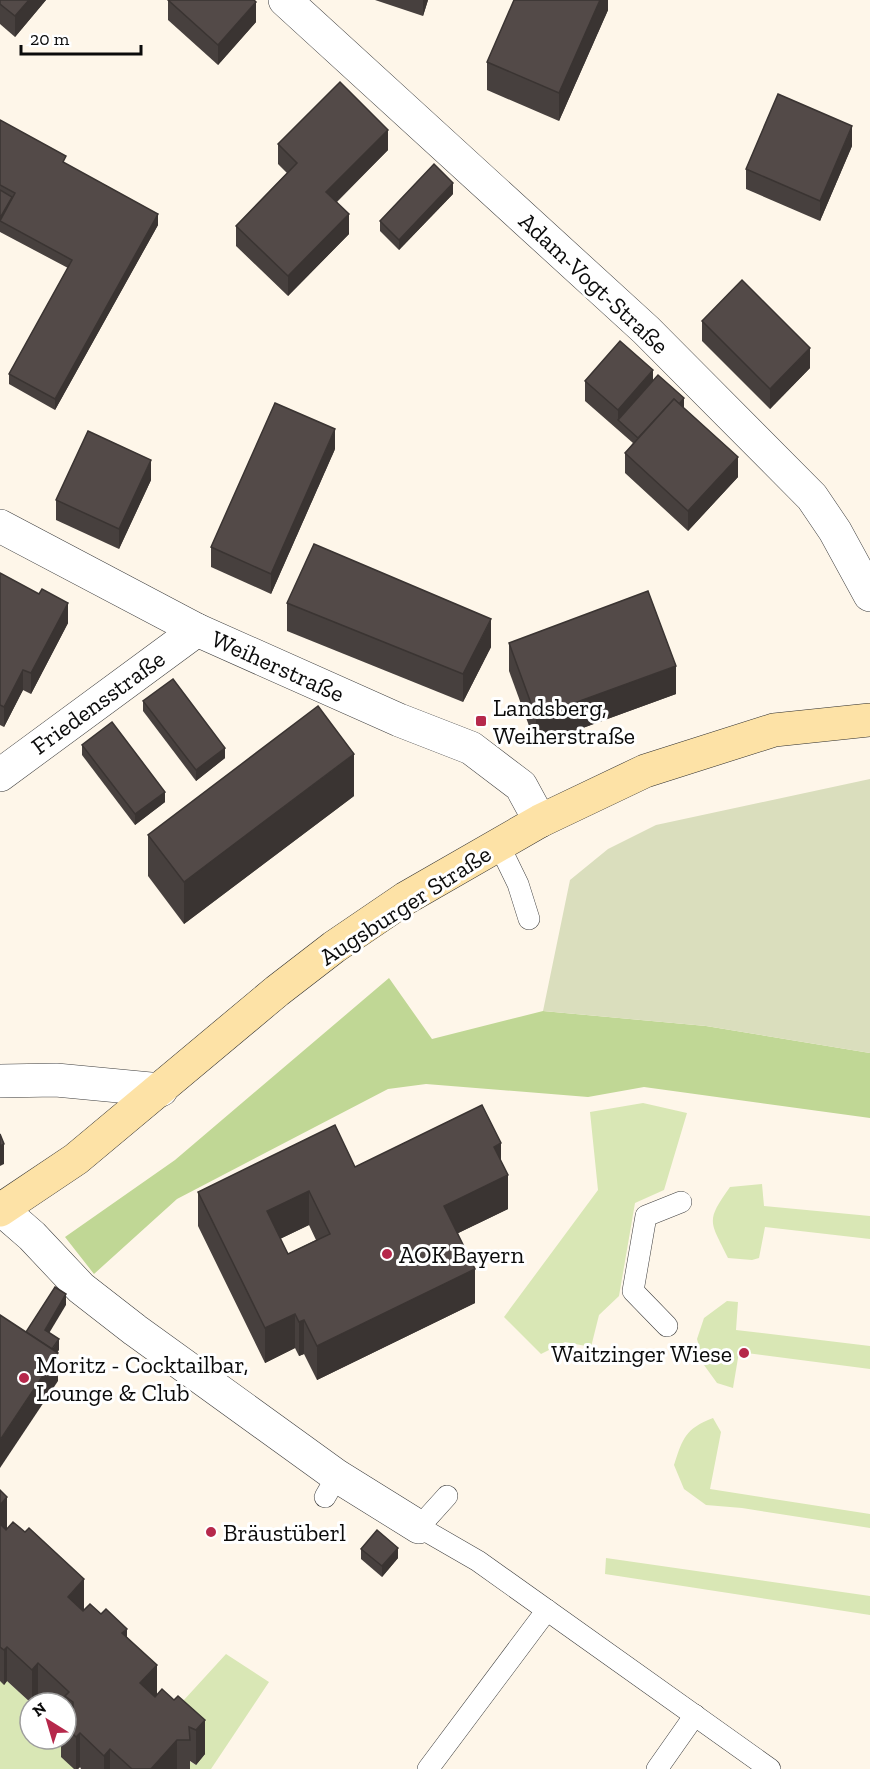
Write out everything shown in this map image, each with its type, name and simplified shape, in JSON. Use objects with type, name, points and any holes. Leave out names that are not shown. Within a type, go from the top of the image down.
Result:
[{"type":"street","name":"Adam-Vogt-Straße","points":[[285,0],[646,330],[812,497],[835,531],[870,595]]},
{"type":"street","name":"Weiherstraße","points":[[0,526],[197,630],[399,720],[471,748],[521,786],[540,821]]},
{"type":"street","name":"Friedensstraße","points":[[0,775],[197,630]]},
{"type":"street","name":"Augsburger Straße","points":[[1,1210],[76,1159],[277,991],[334,947],[406,897],[540,821],[645,771],[774,730],[870,720]]},
{"type":"street","points":[[0,1081],[56,1080],[161,1090]]},
{"type":"street","points":[[1,1210],[32,1236],[81,1288],[331,1486],[419,1527]]},
{"type":"lane","points":[[499,845],[518,884],[529,919]]},
{"type":"lane","points":[[667,1326],[633,1292],[646,1216],[681,1202]]},
{"type":"lane","points":[[447,1496],[419,1527],[478,1561],[770,1769]]},
{"type":"lane","points":[[428,1769],[547,1610]]},
{"type":"lane","points":[[657,1769],[695,1715]]},
{"type":"green space","points":[[870,779],[870,1053],[706,1026],[543,1011],[570,880],[608,849],[656,825]]},
{"type":"green space","points":[[389,978],[432,1039],[543,1011],[706,1026],[870,1053],[870,1118],[644,1087],[588,1097],[426,1084],[388,1089],[177,1199],[94,1274],[65,1237],[175,1160]]},
{"type":"green space","points":[[643,1103],[687,1113],[664,1190],[635,1203],[619,1296],[599,1315],[591,1347],[565,1342],[541,1354],[504,1317],[598,1190],[590,1112]]},
{"type":"green space","points":[[762,1184],[764,1206],[870,1216],[870,1239],[765,1227],[759,1258],[752,1260],[728,1258],[714,1229],[714,1215],[717,1208],[730,1187]]},
{"type":"green space","points":[[727,1301],[738,1302],[736,1330],[870,1346],[870,1369],[739,1352],[733,1388],[717,1383],[704,1365],[697,1339],[704,1318]]},
{"type":"green space","points":[[713,1418],[721,1432],[710,1489],[870,1514],[870,1528],[742,1508],[706,1505],[684,1489],[674,1465],[686,1435],[696,1426]]},
{"type":"green space","points":[[606,1558],[870,1596],[870,1615],[605,1574]]},
{"type":"green space","points":[[226,1654],[269,1682],[211,1769],[189,1769],[189,1761],[196,1765],[205,1754],[162,1724]]},
{"type":"green space","points":[[0,1681],[4,1684],[7,1681],[18,1691],[18,1751],[69,1751],[74,1769],[0,1769]]},
{"type":"building","points":[[0,0],[29,0],[15,16],[0,4]]},
{"type":"building","points":[[168,0],[254,0],[256,2],[218,45]]},
{"type":"building","points":[[514,0],[600,0],[559,93],[487,62]]},
{"type":"building","points":[[340,82],[388,130],[326,192],[349,214],[288,276],[236,226],[297,163],[278,144]]},
{"type":"building","points":[[778,94],[852,126],[820,201],[746,169]]},
{"type":"building","points":[[0,120],[66,156],[63,162],[158,214],[55,399],[9,374],[72,260],[0,221],[15,193],[0,185]]},
{"type":"building","points":[[434,164],[453,183],[399,240],[380,221]]},
{"type":"building","points":[[0,190],[12,197],[0,218]]},
{"type":"building","points":[[742,280],[810,348],[770,389],[702,321]]},
{"type":"building","points":[[620,341],[653,370],[618,410],[585,381]]},
{"type":"building","points":[[658,375],[684,398],[679,404],[674,399],[638,438],[618,420]]},
{"type":"building","points":[[674,399],[738,457],[688,511],[625,453]]},
{"type":"building","points":[[275,403],[335,429],[271,574],[211,547]]},
{"type":"building","points":[[88,431],[151,460],[119,529],[56,500]]},
{"type":"building","points":[[314,544],[491,619],[463,674],[287,603]]},
{"type":"building","points":[[0,573],[39,594],[42,589],[68,603],[31,673],[23,670],[4,707],[0,705]]},
{"type":"building","points":[[648,591],[676,666],[536,717],[509,643]]},
{"type":"building","points":[[173,679],[225,748],[196,770],[143,701]]},
{"type":"building","points":[[318,706],[354,754],[184,882],[148,835]]},
{"type":"building","points":[[112,722],[165,792],[135,814],[82,745]]},
{"type":"building","name":"AOK Bayern","points":[[482,1105],[501,1143],[494,1147],[508,1175],[444,1206],[475,1269],[317,1346],[304,1320],[299,1322],[295,1314],[265,1328],[198,1192],[335,1125],[355,1167]],"holes":[[[309,1191],[330,1234],[288,1254],[267,1211]]]},
{"type":"building","points":[[0,1134],[4,1144],[0,1146]]},
{"type":"building","points":[[55,1287],[66,1294],[45,1330],[59,1339],[52,1349],[26,1332]]},
{"type":"building","points":[[0,1315],[58,1353],[0,1440]]},
{"type":"building","points":[[0,1490],[7,1497],[0,1505]]},
{"type":"building","points":[[13,1522],[25,1532],[29,1528],[84,1579],[68,1597],[83,1611],[90,1604],[101,1614],[106,1609],[127,1629],[122,1633],[157,1665],[140,1683],[155,1697],[162,1689],[174,1700],[178,1696],[205,1720],[196,1730],[189,1727],[190,1740],[177,1740],[151,1769],[132,1769],[110,1749],[104,1756],[80,1733],[78,1735],[78,1691],[68,1691],[38,1663],[32,1670],[7,1647],[4,1650],[0,1647],[0,1524],[6,1530]]},
{"type":"building","points":[[377,1530],[398,1548],[382,1566],[361,1549]]},
{"type":"place","name":"Landsberg, Weiherstraße","points":[[481,721]]},
{"type":"place","name":"AOK Bayern","points":[[387,1254]]},
{"type":"place","name":"Waitzinger Wiese","points":[[744,1353]]},
{"type":"place","name":"Moritz - Cocktailbar, Lounge & Club","points":[[24,1378]]},
{"type":"place","name":"Bräustüberl","points":[[211,1532]]}]
